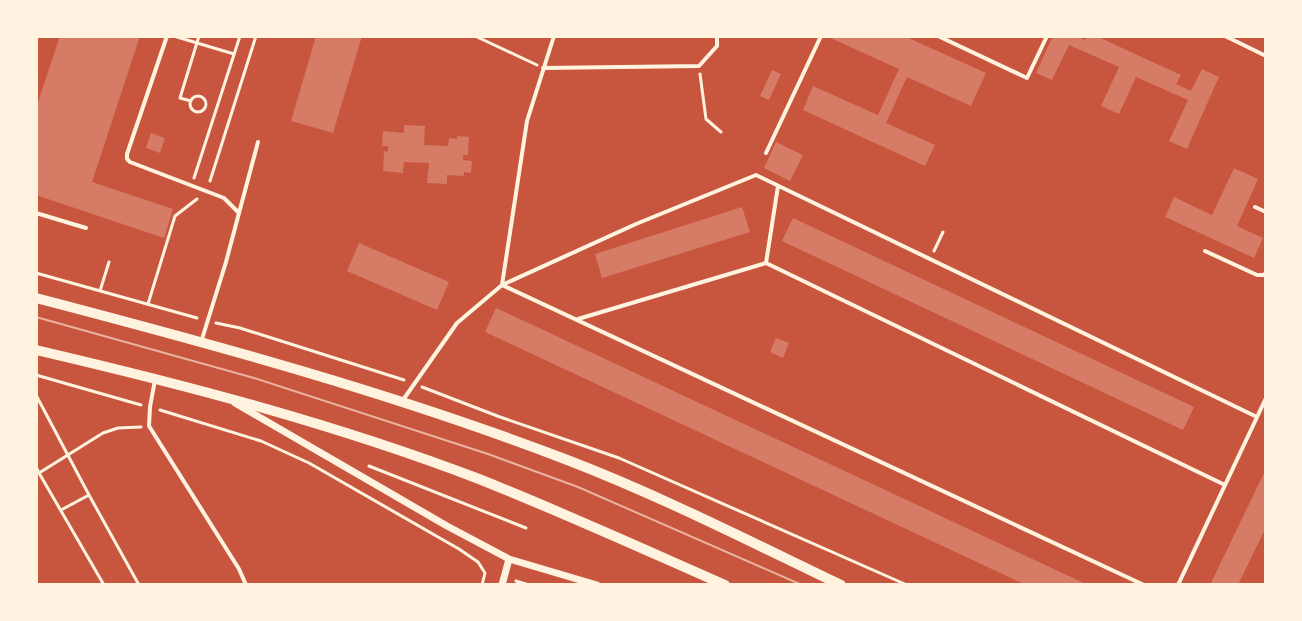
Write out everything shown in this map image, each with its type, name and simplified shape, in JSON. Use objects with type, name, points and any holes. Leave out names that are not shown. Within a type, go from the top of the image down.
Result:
[{"type":"main road","points":[[36,298],[201,342],[402,402],[569,461],[644,492],[841,585]]},
{"type":"main road","points":[[36,350],[156,378],[399,451],[583,522],[725,585]]},
{"type":"street","points":[[227,398],[509,559],[597,585]]},
{"type":"street","points":[[502,585],[509,559]]},
{"type":"lane","points":[[167,36],[127,159],[224,198],[239,213]]},
{"type":"lane","points":[[502,285],[527,121],[554,36]]},
{"type":"lane","points":[[543,68],[699,66],[717,46],[717,36]]},
{"type":"lane","points":[[766,153],[821,36]]},
{"type":"lane","points":[[938,36],[1027,78],[1047,36]]},
{"type":"lane","points":[[1225,36],[1266,56]]},
{"type":"lane","points":[[201,342],[258,142]]},
{"type":"lane","points":[[402,402],[457,323],[502,285],[636,224],[756,175],[1257,417]]},
{"type":"lane","points":[[766,263],[778,186]]},
{"type":"lane","points":[[1255,207],[1266,212]]},
{"type":"lane","points":[[36,213],[86,228]]},
{"type":"lane","points":[[1205,251],[1261,276],[1266,272]]},
{"type":"lane","points":[[576,319],[766,263],[1225,485]]},
{"type":"lane","points":[[502,285],[1144,585]]},
{"type":"lane","points":[[156,378],[149,426],[246,585]]},
{"type":"lane","points":[[1178,585],[1266,398]]},
{"type":"path","points":[[174,36],[234,54]]},
{"type":"path","points":[[191,101],[180,98],[199,36]]},
{"type":"path","points":[[192,185],[240,36]]},
{"type":"path","points":[[148,304],[175,216],[207,191],[256,36]]},
{"type":"path","points":[[475,36],[543,68]]},
{"type":"path","points":[[699,66],[706,119],[721,132]]},
{"type":"path","points":[[200,96],[205,99],[206,106],[195,111],[191,108],[191,101],[200,96]]},
{"type":"path","points":[[206,106],[216,109]]},
{"type":"path","points":[[930,259],[943,232]]},
{"type":"path","points":[[100,291],[109,262]]},
{"type":"path","points":[[36,375],[261,441],[309,463],[478,562],[485,573],[482,585]]},
{"type":"path","points":[[36,395],[139,585]]},
{"type":"path","points":[[104,585],[37,471],[103,433],[118,428],[149,426]]},
{"type":"path","points":[[361,463],[481,511]]},
{"type":"path","points":[[61,510],[89,495]]},
{"type":"path","points":[[473,508],[526,528]]},
{"type":"building","points":[[60,36],[140,36],[92,182],[173,209],[164,238],[36,195],[36,108]]},
{"type":"building","points":[[316,36],[362,36],[333,133],[291,121]]},
{"type":"building","points":[[826,36],[904,36],[986,73],[971,106],[907,77],[886,123],[935,145],[925,166],[803,110],[813,86],[878,115],[899,69]]},
{"type":"building","points":[[1053,36],[1076,36],[1085,40],[1087,36],[1096,36],[1181,75],[1176,84],[1191,91],[1202,69],[1219,77],[1187,149],[1169,141],[1188,100],[1136,77],[1119,114],[1101,106],[1119,67],[1069,45],[1052,80],[1036,73]]},
{"type":"building","points":[[772,70],[781,74],[769,100],[760,96]]},
{"type":"building","points":[[404,125],[425,126],[424,145],[448,146],[449,138],[469,137],[468,155],[463,155],[463,160],[472,161],[471,173],[464,172],[464,176],[447,175],[447,184],[427,183],[429,163],[404,162],[403,173],[383,171],[384,151],[388,152],[388,146],[382,146],[383,131],[404,133]]},
{"type":"building","points":[[151,133],[165,138],[160,153],[146,148]]},
{"type":"building","points":[[776,142],[803,155],[790,181],[764,168]]},
{"type":"building","points":[[1234,168],[1258,179],[1237,226],[1263,238],[1254,258],[1165,217],[1174,197],[1212,215]]},
{"type":"building","points":[[742,207],[750,232],[602,278],[595,254]]},
{"type":"building","points":[[793,218],[1194,407],[1183,430],[782,241]]},
{"type":"building","points":[[359,243],[449,282],[437,310],[347,271]]},
{"type":"building","points":[[496,308],[1088,585],[1026,585],[485,332]]},
{"type":"building","points":[[776,338],[789,343],[783,358],[770,352]]},
{"type":"building","points":[[1266,469],[1266,527],[1238,585],[1210,585]]},
{"type":"tram line","points":[[36,317],[254,378],[488,454],[578,487],[802,585]]}]
